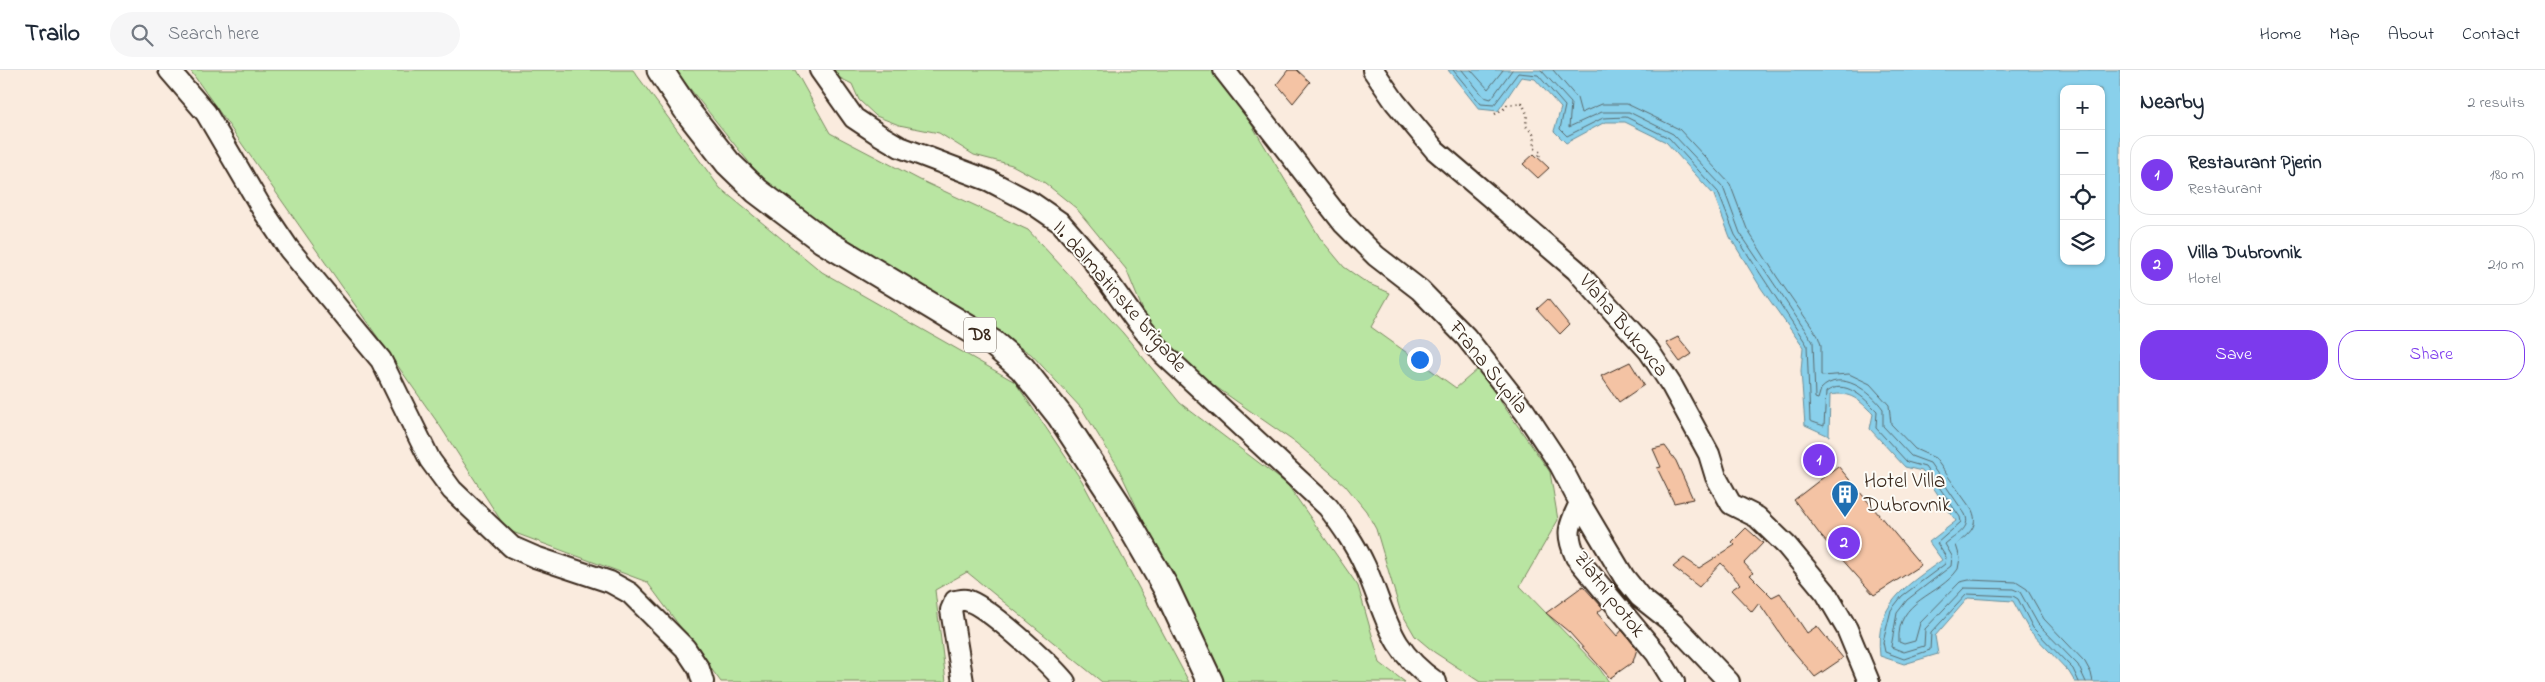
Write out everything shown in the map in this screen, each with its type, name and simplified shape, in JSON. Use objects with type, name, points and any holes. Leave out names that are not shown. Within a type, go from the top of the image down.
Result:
[{"type":"main road","name":"D8","points":[[660,70],[688,112],[728,163],[757,191],[822,240],[993,343],[1022,368],[1060,416],[1117,503],[1166,588],[1210,682]]},
{"type":"street","points":[[169,70],[206,113],[264,212],[289,249],[381,360],[430,460],[452,490],[512,547],[535,557],[610,582],[630,593],[685,648],[699,669],[703,682]]},
{"type":"street","name":"II. dalmatinske brigade","points":[[820,70],[854,118],[878,134],[900,147],[990,181],[1032,203],[1061,223],[1089,255],[1134,318],[1164,355],[1328,507],[1350,536],[1365,566],[1400,650],[1436,682]]},
{"type":"street","name":"Frana Supila","points":[[1224,70],[1344,224],[1376,256],[1420,290],[1466,337],[1525,412],[1560,465],[1624,577],[1640,597],[1674,624],[1729,682]]},
{"type":"street","name":"Vlaha Bukovca","points":[[1358,70],[1375,74],[1435,150],[1576,270],[1649,351],[1672,386],[1710,454],[1716,477],[1732,504],[1757,517],[1787,546],[1826,593],[1847,629],[1869,682]]},
{"type":"street","name":"Zlatni potok","points":[[1580,503],[1568,528],[1570,544],[1576,558],[1656,653],[1674,682]]},
{"type":"street","points":[[963,682],[951,610],[955,602],[965,599],[979,606],[1013,632],[1053,667],[1065,682]]},
{"type":"path","points":[[1495,114],[1507,105],[1522,103],[1527,114],[1526,126],[1534,135],[1535,148],[1541,152],[1538,158]]},
{"type":"green space","points":[[190,70],[633,70],[720,188],[822,272],[1015,382],[1082,481],[1189,682],[1102,682],[967,572],[935,590],[946,682],[721,682],[647,582],[507,530],[440,426]]},
{"type":"green space","points":[[675,70],[795,70],[830,133],[920,180],[1028,230],[1123,333],[1180,403],[1287,484],[1358,586],[1380,663],[1405,682],[1222,682],[1204,651],[1117,465],[1082,409],[1031,354],[841,239],[771,190]]},
{"type":"green space","points":[[834,70],[1215,70],[1244,112],[1320,238],[1344,267],[1367,283],[1390,293],[1371,327],[1456,388],[1478,369],[1550,472],[1558,520],[1520,586],[1599,668],[1609,682],[1480,682],[1434,652],[1415,636],[1400,610],[1376,529],[1366,511],[1345,485],[1296,443],[1169,354],[1144,313],[1126,269],[1076,208],[1045,183],[1012,165],[974,155],[939,133],[899,125],[876,116],[859,100],[852,84],[836,76]]},
{"type":"water","points":[[1448,70],[2120,70],[2120,682],[2075,682],[2069,672],[2029,630],[2013,601],[1968,598],[1935,636],[1938,654],[1904,664],[1880,656],[1879,638],[1887,610],[1895,599],[1916,579],[1942,560],[1929,542],[1956,521],[1922,471],[1905,467],[1870,429],[1873,414],[1859,401],[1844,394],[1830,395],[1829,436],[1805,425],[1801,371],[1803,347],[1761,288],[1730,237],[1714,195],[1666,142],[1625,122],[1605,122],[1566,143],[1554,131],[1561,108],[1535,79],[1521,77],[1498,111],[1479,109]]},
{"type":"building","points":[[1288,70],[1297,70],[1310,82],[1293,103],[1277,84]]},
{"type":"building","points":[[1534,154],[1549,168],[1538,178],[1523,164]]},
{"type":"building","points":[[1548,299],[1569,325],[1560,334],[1537,309]]},
{"type":"building","points":[[1678,337],[1692,354],[1680,362],[1666,343]]},
{"type":"building","points":[[1630,362],[1644,385],[1619,402],[1601,376]]},
{"type":"building","points":[[1665,446],[1676,461],[1693,499],[1674,503],[1657,468],[1661,467],[1653,449]]},
{"type":"building","name":"Hotel Villa Dubrovnik","points":[[1838,466],[1921,565],[1874,595],[1821,536],[1794,500]]},
{"type":"building","points":[[1746,528],[1763,543],[1744,563],[1753,573],[1750,575],[1772,597],[1780,593],[1807,633],[1817,626],[1843,658],[1815,677],[1788,645],[1759,603],[1752,612],[1731,590],[1740,584],[1721,563],[1699,587],[1673,567],[1684,558],[1699,568],[1735,545],[1732,542]]},
{"type":"building","points":[[1583,586],[1603,608],[1597,613],[1617,636],[1622,630],[1637,649],[1633,662],[1610,678],[1569,632],[1546,613]]},
{"type":"place","name":"Restaurant Pjerin","points":[[1819,460]]},
{"type":"place","name":"Hotel Villa Dubrovnik","points":[[1845,518]]},
{"type":"place","name":"Villa Dubrovnik","points":[[1844,543]]}]
